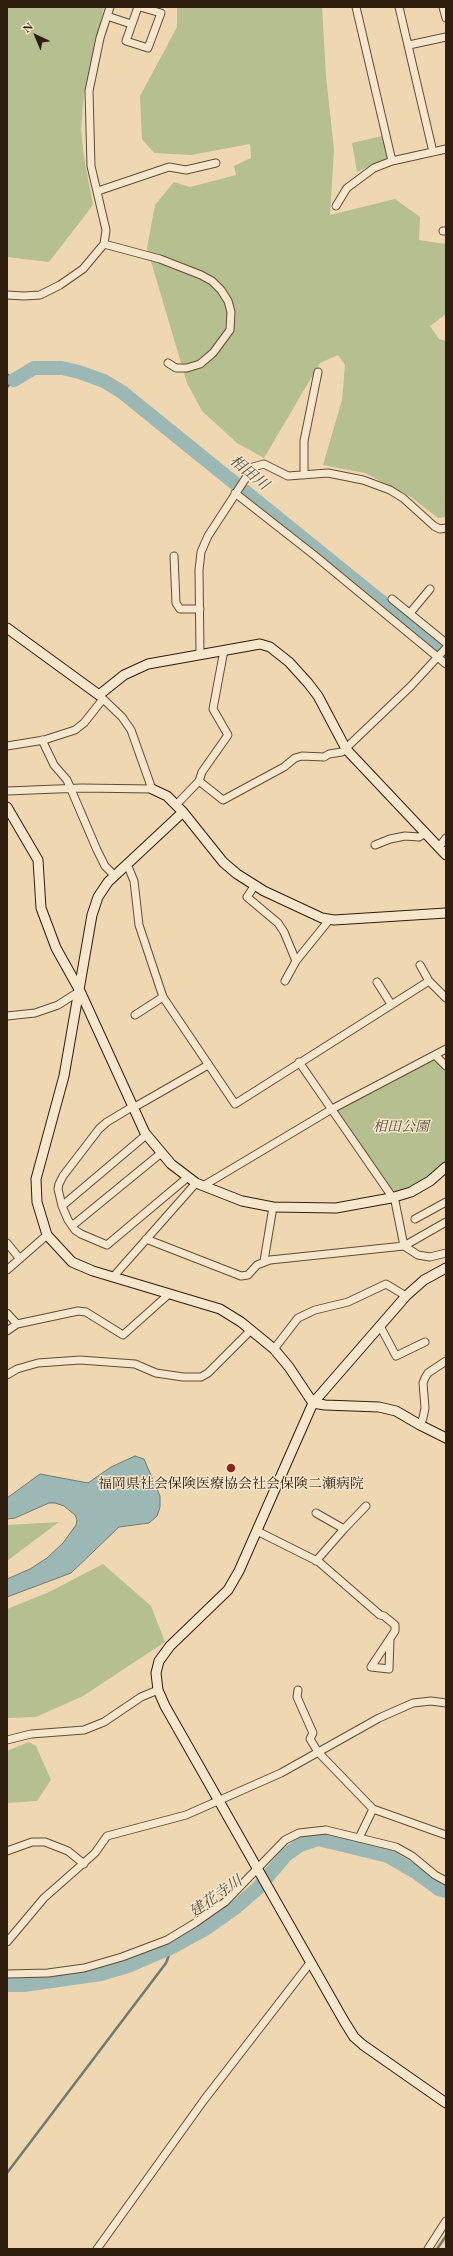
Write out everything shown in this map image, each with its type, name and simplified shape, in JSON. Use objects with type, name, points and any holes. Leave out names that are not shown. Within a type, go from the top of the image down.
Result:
[{"type":"street","points":[[7,295],[40,295],[60,285],[83,269],[96,257],[104,244],[106,230],[91,166],[89,91],[100,38],[110,7]]},
{"type":"street","points":[[139,7],[161,13],[148,48],[126,41],[131,24],[139,7]]},
{"type":"street","points":[[356,7],[392,160]]},
{"type":"street","points":[[399,7],[433,152]]},
{"type":"street","points":[[443,7],[446,18]]},
{"type":"street","points":[[107,16],[131,24]]},
{"type":"street","points":[[409,45],[446,37]]},
{"type":"street","points":[[336,206],[347,188],[353,182],[374,168],[392,160],[446,149]]},
{"type":"street","points":[[98,191],[169,166],[186,170],[216,163]]},
{"type":"street","points":[[104,244],[160,259],[201,275],[212,281],[228,301],[231,312],[230,330],[212,353],[200,364],[187,368],[176,368],[168,363]]},
{"type":"street","points":[[304,475],[304,441],[318,372]]},
{"type":"street","points":[[200,653],[201,552],[208,536],[253,467],[264,464],[288,476],[328,473],[363,480],[390,490],[402,498],[434,526],[440,529],[446,528]]},
{"type":"street","points":[[236,492],[446,664]]},
{"type":"street","points":[[174,556],[176,603],[180,609],[200,609]]},
{"type":"street","points":[[410,613],[430,589]]},
{"type":"street","points":[[392,599],[446,643]]},
{"type":"street","points":[[7,628],[101,697],[122,717],[131,730],[152,789]]},
{"type":"street","points":[[7,746],[42,740],[75,730],[84,723],[101,697],[119,679],[148,664],[200,653],[260,644],[278,652],[300,673],[318,696],[346,749],[446,855]]},
{"type":"street","points":[[199,781],[223,800],[284,767],[295,758],[302,756],[324,757],[329,754],[342,752],[446,648]]},
{"type":"street","points":[[176,805],[199,781],[202,772],[228,735],[213,710],[224,650]]},
{"type":"street","points":[[42,740],[54,765],[67,780],[105,866],[115,876]]},
{"type":"street","points":[[7,791],[152,789],[167,796],[184,812],[223,862],[237,874],[255,885],[322,918],[330,919],[446,913]]},
{"type":"street","points":[[7,807],[38,860],[41,908],[47,928],[80,991],[132,1108],[146,1135],[160,1154],[196,1182],[242,1201],[273,1207],[336,1208],[391,1198],[411,1192],[446,1167]]},
{"type":"street","points":[[184,812],[127,864],[103,889],[92,915],[64,1076],[36,1179],[37,1202],[47,1235],[72,1262],[93,1271],[220,1309],[251,1330],[274,1349],[289,1367],[313,1403],[396,1411],[420,1426],[446,1438]]},
{"type":"street","points":[[375,845],[405,836],[419,837],[426,833]]},
{"type":"street","points":[[439,847],[446,838]]},
{"type":"street","points":[[127,864],[134,881],[139,925],[163,997],[235,1104],[429,980]]},
{"type":"street","points":[[255,885],[247,897],[278,923],[284,932],[296,961]]},
{"type":"street","points":[[285,981],[296,961],[330,919]]},
{"type":"street","points":[[420,965],[429,980],[446,998]]},
{"type":"street","points":[[377,982],[391,1004]]},
{"type":"street","points":[[7,1016],[35,1013],[58,1005],[80,991]]},
{"type":"street","points":[[135,1015],[163,997]]},
{"type":"street","points":[[208,1065],[107,1122],[99,1129],[63,1176],[58,1189],[62,1206],[72,1226],[81,1234],[107,1245],[196,1182],[332,1109],[436,1056],[446,1049]]},
{"type":"street","points":[[436,1056],[446,1066]]},
{"type":"street","points":[[299,1062],[391,1198],[395,1201],[404,1246],[418,1255],[430,1257],[446,1253]]},
{"type":"street","points":[[62,1206],[146,1135]]},
{"type":"street","points":[[72,1226],[160,1154]]},
{"type":"street","points":[[113,1277],[196,1182]]},
{"type":"street","points":[[415,1220],[446,1202]]},
{"type":"street","points":[[264,1261],[273,1207]]},
{"type":"street","points":[[146,1239],[241,1276],[248,1275],[257,1265],[264,1261],[404,1246],[446,1222]]},
{"type":"street","points":[[7,1270],[47,1235]]},
{"type":"street","points":[[7,1243],[20,1259]]},
{"type":"street","points":[[446,1268],[424,1280],[406,1296],[313,1403],[239,1571],[228,1590],[170,1646],[161,1657],[156,1673],[158,1690],[165,1706],[219,1799],[266,1887],[354,2037],[446,2103]]},
{"type":"street","points":[[274,1349],[298,1318],[315,1310],[348,1302],[386,1284],[406,1296]]},
{"type":"street","points":[[7,1332],[17,1324],[78,1310],[86,1312],[123,1335],[169,1294]]},
{"type":"street","points":[[7,1313],[17,1324]]},
{"type":"street","points":[[380,1326],[396,1356],[425,1342]]},
{"type":"street","points":[[7,1375],[17,1369],[38,1363],[80,1360],[135,1364],[156,1373],[201,1378],[208,1373],[251,1330]]},
{"type":"street","points":[[420,1426],[424,1418],[425,1408],[423,1383],[428,1373],[446,1361]]},
{"type":"street","points":[[316,1561],[366,1506]]},
{"type":"street","points":[[316,1513],[344,1529]]},
{"type":"street","points":[[256,1531],[316,1561],[380,1615],[384,1616],[395,1625],[395,1631],[390,1639]]},
{"type":"street","points":[[7,1740],[31,1734],[84,1730],[104,1722],[141,1697],[158,1690]]},
{"type":"street","points":[[298,1690],[297,1697],[313,1733],[310,1739],[318,1752],[372,1809],[446,1835]]},
{"type":"street","points":[[7,1942],[44,1898],[84,1864],[107,1836],[186,1816],[219,1799],[281,1773],[380,1718],[413,1703],[431,1701],[446,1703]]},
{"type":"street","points":[[359,1838],[372,1809]]},
{"type":"street","points":[[7,1974],[48,1973],[84,1968],[122,1957],[167,1940],[196,1924],[225,1902],[258,1871],[285,1840],[300,1833],[326,1830],[396,1847],[412,1856],[435,1875],[446,1881]]},
{"type":"street","points":[[7,1851],[32,1842],[45,1842],[68,1851],[84,1864]]},
{"type":"street","points":[[97,2249],[204,2100],[310,1963]]},
{"type":"street","points":[[428,2249],[446,2221]]},
{"type":"green space","points":[[7,7],[104,7],[84,93],[81,129],[84,157],[93,205],[49,262],[7,257]]},
{"type":"green space","points":[[177,7],[322,7],[326,76],[334,150],[330,215],[395,199],[420,217],[419,240],[446,244],[446,314],[430,326],[439,339],[446,341],[446,517],[438,518],[411,497],[365,473],[323,465],[342,400],[345,365],[338,355],[320,363],[264,458],[237,443],[202,411],[187,383],[147,248],[155,205],[174,182],[190,187],[236,175],[234,166],[251,158],[250,144],[191,155],[154,153],[142,139],[140,96],[177,27]]},
{"type":"green space","points":[[382,136],[387,158],[357,172],[352,143]]},
{"type":"green space","name":"相田公園","points":[[434,1059],[446,1071],[446,1162],[425,1180],[396,1192],[386,1186],[338,1114],[338,1109]]},
{"type":"green space","points":[[59,1522],[7,1561],[7,1525]]},
{"type":"green space","points":[[103,1564],[151,1606],[165,1642],[83,1696],[36,1717],[7,1718],[7,1609],[47,1593]]},
{"type":"green space","points":[[29,1742],[36,1746],[51,1780],[37,1801],[7,1803],[7,1751]]},
{"type":"water","points":[[135,1456],[144,1459],[160,1496],[160,1507],[157,1516],[149,1523],[119,1527],[71,1573],[7,1597],[7,1579],[30,1569],[47,1558],[63,1543],[76,1525],[77,1520],[75,1515],[64,1506],[55,1503],[49,1503],[15,1518],[7,1519],[7,1498],[40,1474],[88,1483],[111,1467]]},
{"type":"waterway","name":"相田川","points":[[14,380],[34,368],[62,368],[79,372],[104,381],[122,392],[446,654]]},
{"type":"waterway","name":"相田川","points":[[7,374],[14,380],[7,387]]},
{"type":"waterway","name":"建花寺川","points":[[7,1985],[24,1985],[101,1974],[128,1966],[172,1947],[205,1929],[235,1908],[258,1888],[286,1855],[300,1845],[318,1839],[388,1856],[417,1873],[439,1889],[446,1891]]},
{"type":"waterway","points":[[7,2173],[166,1963],[172,1947]]},
{"type":"waterway","points":[[437,2249],[446,2236]]},
{"type":"place","name":"福岡県社会保険医療協会社会保険二瀬病院","points":[[231,1468]]}]
